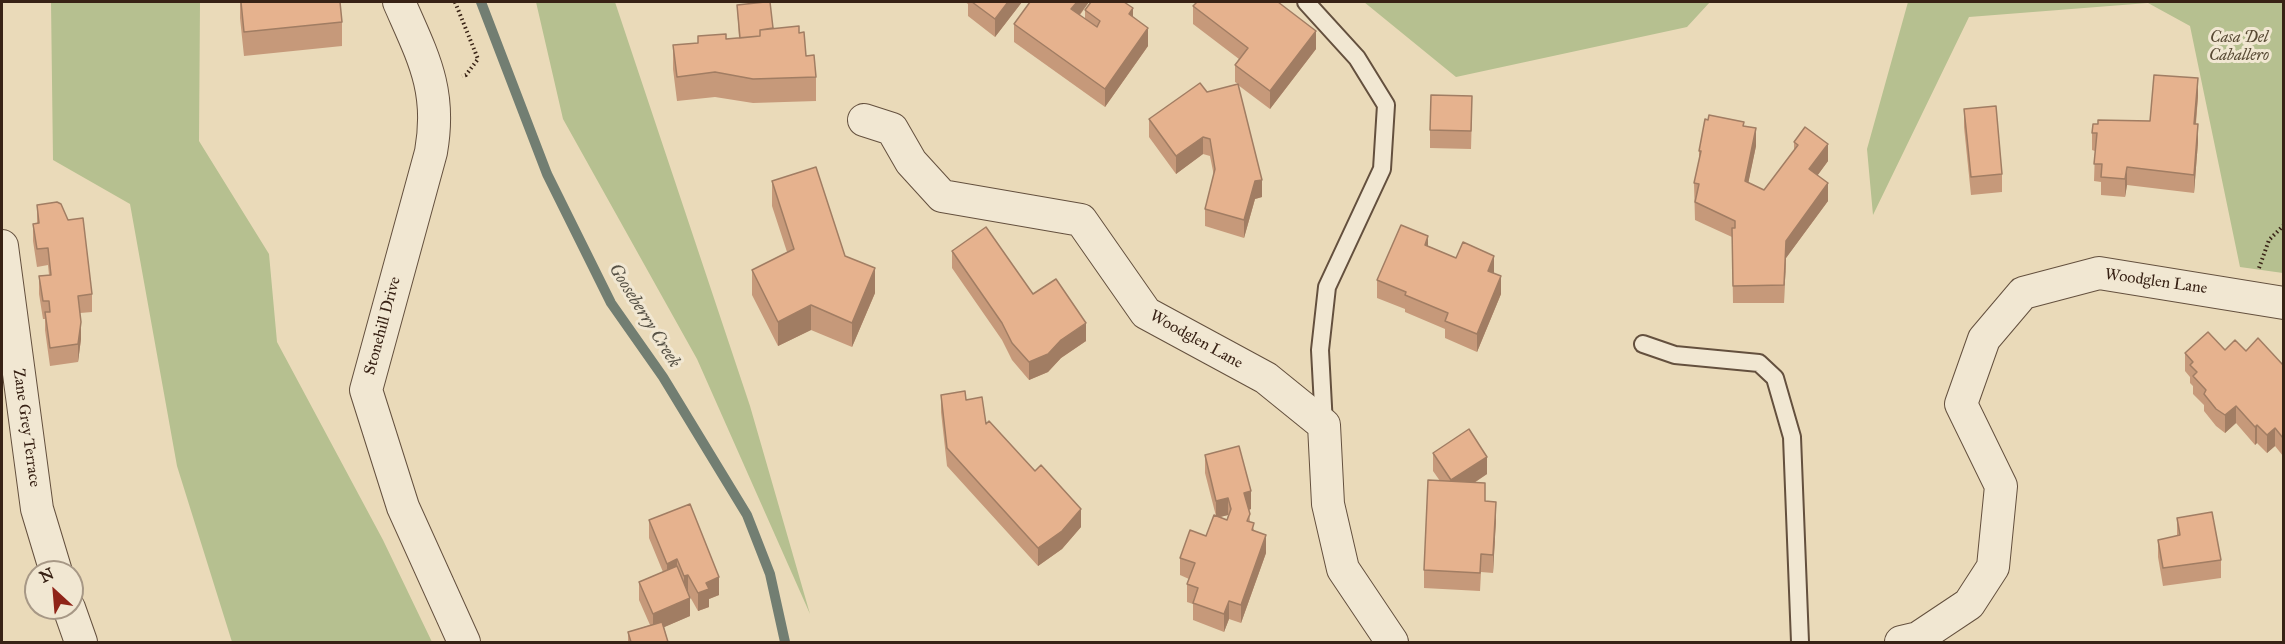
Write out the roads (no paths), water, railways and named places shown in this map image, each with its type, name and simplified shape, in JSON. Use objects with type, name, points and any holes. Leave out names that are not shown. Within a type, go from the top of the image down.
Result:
[{"type":"street","name":"Stonehill Drive","points":[[399,2],[432,81],[436,123],[431,152],[366,390],[403,507],[464,642]]},
{"type":"street","name":"Woodglen Lane","points":[[864,120],[892,129],[911,162],[942,196],[1081,220],[1146,313],[1266,378],[1324,424]]},
{"type":"street","name":"Zane Grey Terrace","points":[[2,246],[32,479],[40,519],[52,560]]},
{"type":"street","name":"Woodglen Lane","points":[[1901,642],[1918,638],[1969,604],[1993,567],[2001,486],[1961,404],[1984,339],[2023,293],[2099,273],[2283,303]]},
{"type":"street","points":[[1324,424],[1328,504],[1343,569],[1392,642]]},
{"type":"street","points":[[73,620],[81,642]]},
{"type":"lane","points":[[1306,2],[1357,58],[1386,105],[1382,169],[1327,287],[1320,350],[1324,424]]},
{"type":"lane","points":[[1644,344],[1675,355],[1759,363],[1775,378],[1792,436],[1800,642]]},
{"type":"waterway","name":"Gooseberry Creek","points":[[481,2],[547,174],[611,303],[663,377],[747,515],[770,574],[785,642]]},
{"type":"park label","name":"Casa Del Caballero","points":[[2239,47]]}]
